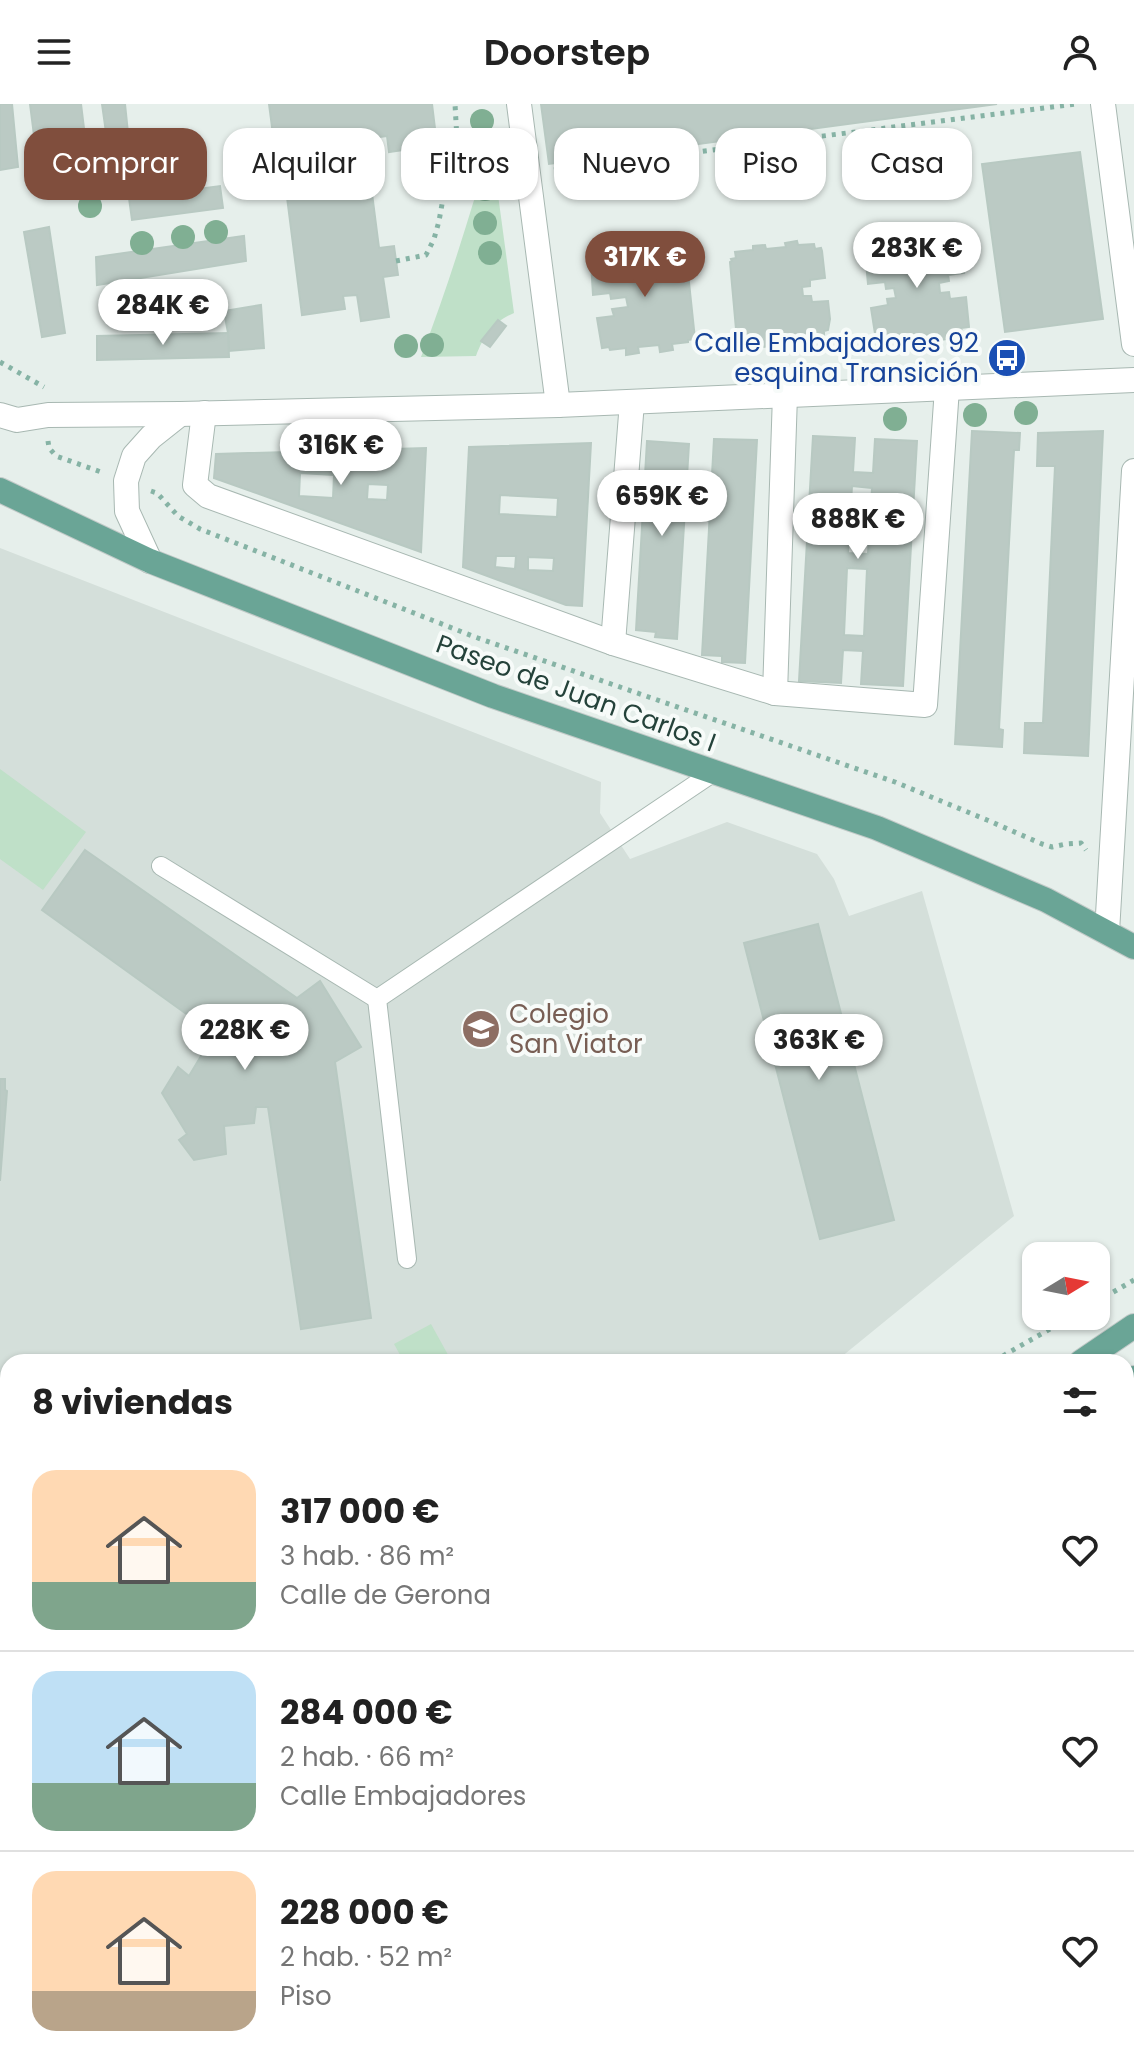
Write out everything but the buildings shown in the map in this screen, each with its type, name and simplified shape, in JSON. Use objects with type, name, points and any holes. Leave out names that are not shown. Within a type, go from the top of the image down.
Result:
[{"type":"main road","name":"Paseo de Juan Carlos I","points":[[0,490],[150,561],[493,696],[877,828],[1046,900],[1134,947]]},
{"type":"main road","points":[[1093,1354],[1134,1326]]},
{"type":"street","points":[[519,104],[523,128]]},
{"type":"street","points":[[1103,104],[1134,344]]},
{"type":"street","points":[[533,200],[558,405]]},
{"type":"street","points":[[0,415],[17,420],[48,415],[558,405],[1134,380]]},
{"type":"street","points":[[192,414],[195,485],[208,496],[613,643],[775,693],[925,705],[947,388]]},
{"type":"street","points":[[775,693],[785,395]]},
{"type":"street","points":[[613,643],[632,402]]},
{"type":"street","points":[[150,561],[127,511],[126,481],[134,456],[151,437],[192,414]]},
{"type":"street","points":[[1107,932],[1128,690],[1134,471]]},
{"type":"lane","points":[[377,999],[714,772]]},
{"type":"lane","points":[[161,866],[377,999]]},
{"type":"lane","points":[[377,999],[407,1259]]},
{"type":"path","points":[[396,261],[426,255],[434,239],[457,140],[455,104]]},
{"type":"path","points":[[538,172],[1076,104]]},
{"type":"path","points":[[1110,1294],[1134,1280]]},
{"type":"path","points":[[1006,1354],[1048,1330]]},
{"type":"shaded area","name":"Colegio San Viator","points":[[0,548],[601,782],[600,813],[630,859],[727,822],[817,854],[834,879],[849,916],[922,891],[1014,1216],[845,1354],[0,1354]]},
{"type":"green space","points":[[474,200],[499,200],[514,313],[490,330],[476,356],[421,357],[440,304]]},
{"type":"green space","points":[[0,769],[86,832],[43,890],[0,859]]},
{"type":"green space","points":[[431,1324],[448,1354],[400,1354],[394,1344]]},
{"type":"place","name":"Calle Embajadores 92 esquina Transición","points":[[1007,358]]},
{"type":"place","name":"Colegio San Viator","points":[[481,1029]]}]
